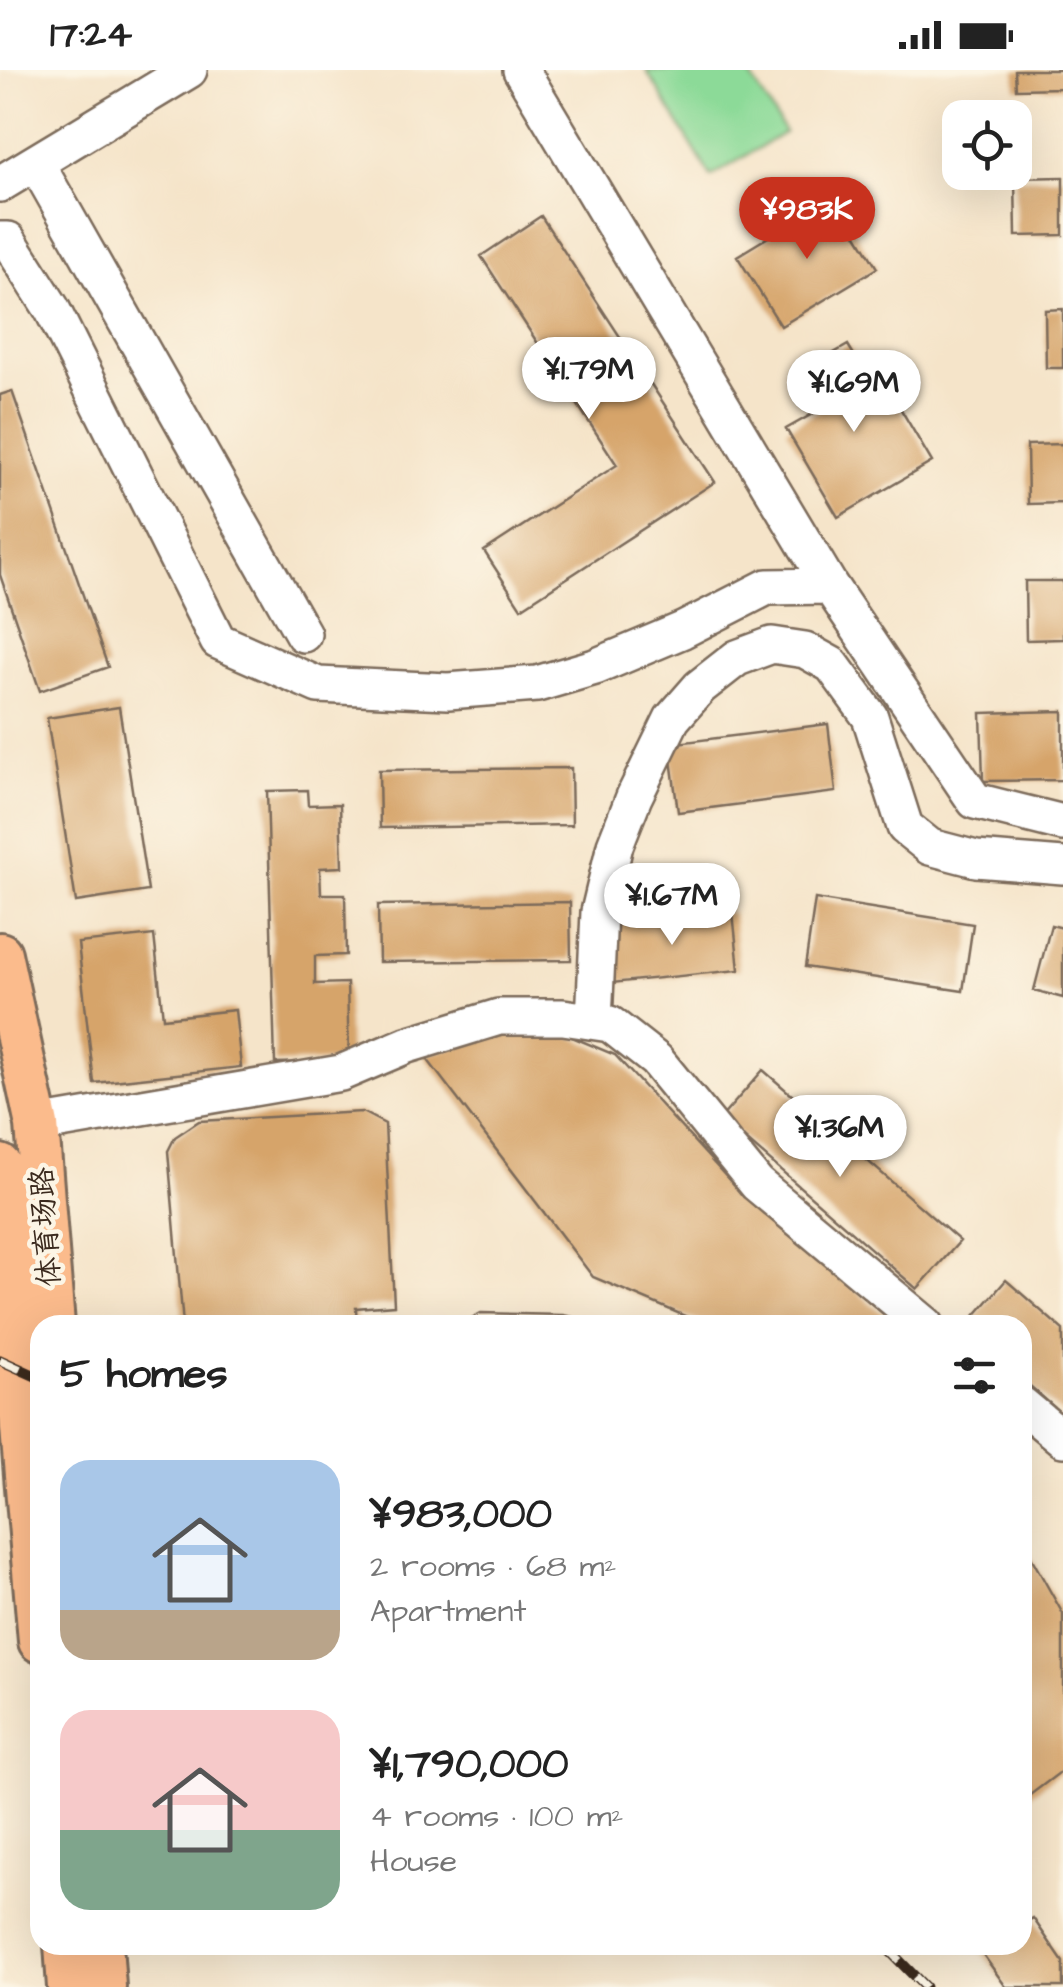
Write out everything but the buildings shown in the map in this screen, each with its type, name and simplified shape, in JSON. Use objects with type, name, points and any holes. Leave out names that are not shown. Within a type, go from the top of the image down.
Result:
[{"type":"main road","name":"体育场路","points":[[0,954],[37,1125],[52,1315]]},
{"type":"main road","name":"体育场路","points":[[0,1166],[30,1522]]},
{"type":"main road","points":[[67,1955],[69,1987]]},
{"type":"main road","points":[[102,1955],[104,1987]]},
{"type":"street","points":[[0,184],[189,70]]},
{"type":"street","points":[[521,70],[830,586],[975,800],[1063,823]]},
{"type":"street","points":[[36,163],[304,634]]},
{"type":"street","points":[[0,240],[8,240],[52,309],[218,641],[318,685],[448,691],[538,684],[595,667],[666,638],[766,586],[830,586]]},
{"type":"street","points":[[594,1021],[599,912],[615,844],[634,797],[672,719],[700,687],[737,658],[772,645],[805,650],[832,665],[870,716],[905,828],[930,847],[976,859],[1063,866]]},
{"type":"street","points":[[37,1125],[341,1073],[407,1046],[499,1017],[563,1017],[610,1024],[656,1060],[758,1184],[914,1315]]},
{"type":"street","points":[[1032,1413],[1063,1438]]},
{"type":"green space","points":[[646,70],[747,70],[785,132],[711,177]]},
{"type":"railway","points":[[0,1360],[30,1374]]},
{"type":"railway","points":[[894,1955],[925,1987]]}]
